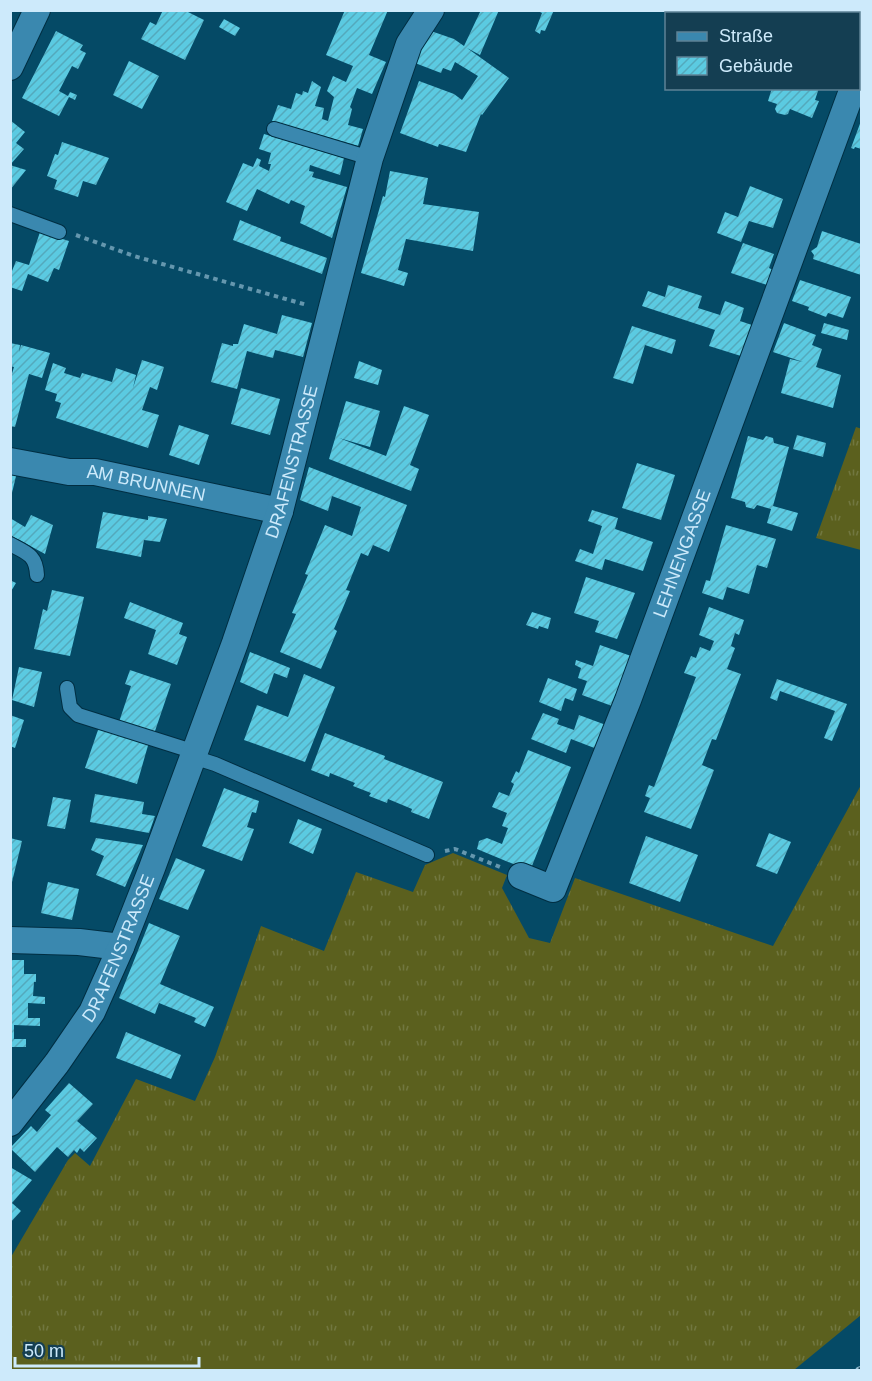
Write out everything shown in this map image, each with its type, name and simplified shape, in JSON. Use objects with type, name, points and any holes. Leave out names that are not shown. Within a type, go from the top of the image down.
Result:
[{"type":"street","points":[[10,68],[37,10]]},
{"type":"street","name":"DRAFENSTRASSE","points":[[10,1123],[57,1063],[92,1012],[121,947],[194,754],[280,511],[370,158],[409,44],[431,10]]},
{"type":"street","name":"LEHNENGASSE","points":[[522,876],[553,889],[628,700],[852,90]]},
{"type":"street","name":"AM BRUNNEN","points":[[10,461],[69,472],[95,472],[280,511]]},
{"type":"street","points":[[10,940],[79,942],[121,947]]},
{"type":"lane","points":[[274,129],[370,158]]},
{"type":"lane","points":[[10,214],[58,232]]},
{"type":"lane","points":[[10,544],[30,555],[36,564],[37,575]]},
{"type":"lane","points":[[67,688],[70,707],[78,715],[194,754],[427,855]]},
{"type":"path","points":[[58,232],[72,233],[134,256],[331,312]]},
{"type":"path","points":[[427,855],[455,849],[522,876]]},
{"type":"green space","points":[[856,427],[862,429],[861,550],[816,538]]},
{"type":"green space","points":[[861,785],[861,1315],[794,1370],[11,1370],[11,1257],[68,1160],[75,1153],[90,1166],[136,1079],[195,1101],[215,1057],[261,926],[324,951],[356,872],[413,892],[425,865],[453,853],[507,875],[502,888],[529,938],[550,943],[575,878],[773,946]]},
{"type":"building","points":[[163,10],[184,10],[204,20],[185,60],[141,39],[150,22],[156,25]]},
{"type":"building","points":[[345,10],[363,12],[364,10],[388,10],[369,55],[386,62],[372,94],[357,88],[350,107],[352,109],[348,125],[363,129],[358,146],[272,121],[278,105],[291,109],[296,93],[302,95],[303,91],[308,93],[312,81],[321,87],[315,106],[324,108],[322,119],[328,121],[334,97],[327,91],[333,76],[346,82],[353,66],[326,55]]},
{"type":"building","points":[[481,10],[499,10],[480,55],[467,48],[509,78],[481,114],[466,152],[439,144],[438,147],[400,133],[419,81],[454,94],[462,100],[478,76],[455,62],[451,71],[443,68],[441,73],[415,63],[428,30],[454,39],[464,46]]},
{"type":"building","points":[[536,10],[554,10],[545,31],[541,30],[540,34],[535,31],[542,13]]},
{"type":"building","points":[[807,10],[861,10],[860,30],[860,12],[806,12]]},
{"type":"building","points":[[224,19],[240,28],[235,36],[219,27]]},
{"type":"building","points":[[56,31],[83,45],[80,50],[86,53],[78,69],[72,66],[59,91],[68,96],[70,92],[77,95],[75,100],[69,97],[59,116],[22,98]]},
{"type":"building","points":[[129,61],[159,76],[142,109],[113,95]]},
{"type":"building","points":[[771,90],[818,90],[815,100],[819,101],[812,118],[790,109],[785,115],[777,113],[775,109],[777,104],[768,101]]},
{"type":"building","points":[[10,120],[25,132],[16,143],[24,149],[10,165]]},
{"type":"building","points":[[861,121],[861,149],[855,147],[854,149],[851,148]]},
{"type":"building","points":[[264,134],[344,158],[340,175],[310,165],[309,171],[314,172],[312,177],[347,187],[332,238],[300,223],[305,206],[291,200],[289,204],[257,189],[247,211],[226,202],[243,163],[253,167],[257,158],[261,160],[259,166],[269,171],[271,153],[259,149]]},
{"type":"building","points":[[62,142],[109,158],[96,185],[83,181],[78,197],[54,189],[57,180],[47,176]]},
{"type":"building","points":[[10,165],[26,170],[10,190]]},
{"type":"building","points":[[390,171],[428,178],[423,204],[479,212],[473,251],[406,239],[398,270],[408,273],[404,286],[361,273],[383,196],[385,197]]},
{"type":"building","points":[[750,186],[783,199],[773,228],[749,221],[741,242],[717,233],[725,212],[738,217]]},
{"type":"building","points":[[240,220],[281,237],[280,241],[327,258],[322,274],[233,240]]},
{"type":"building","points":[[822,231],[861,244],[861,275],[813,259],[814,255],[811,251],[817,247]]},
{"type":"building","points":[[40,232],[69,241],[59,270],[54,268],[48,282],[28,274],[22,291],[10,287],[10,270],[12,271],[16,261],[29,265]]},
{"type":"building","points":[[743,243],[774,254],[769,268],[773,270],[767,285],[731,273]]},
{"type":"building","points":[[800,280],[851,297],[843,318],[828,313],[826,317],[808,310],[809,307],[792,301]]},
{"type":"building","points":[[668,285],[702,296],[698,308],[720,315],[725,301],[744,308],[740,321],[752,325],[741,356],[709,346],[715,330],[642,306],[648,291],[665,297]]},
{"type":"building","points":[[282,315],[312,323],[303,357],[275,350],[273,358],[247,351],[237,389],[211,382],[222,343],[233,346],[233,344],[238,344],[244,324],[277,334]]},
{"type":"building","points":[[784,323],[816,335],[812,345],[822,349],[816,367],[841,375],[833,408],[781,393],[790,359],[803,362],[773,352]]},
{"type":"building","points":[[824,323],[849,330],[847,340],[821,333]]},
{"type":"building","points":[[632,326],[676,340],[672,354],[645,345],[633,384],[613,378]]},
{"type":"building","points":[[10,343],[20,345],[19,352],[21,345],[50,353],[42,378],[29,374],[15,427],[10,426],[10,380],[14,367],[10,366]]},
{"type":"building","points":[[142,360],[164,367],[157,390],[150,387],[142,410],[159,415],[148,448],[56,418],[61,403],[55,401],[57,394],[45,390],[53,363],[66,368],[64,373],[80,378],[82,373],[112,382],[116,368],[136,375],[133,388]]},
{"type":"building","points":[[359,361],[382,370],[378,385],[354,378]]},
{"type":"building","points":[[241,388],[280,399],[270,435],[231,424]]},
{"type":"building","points":[[346,401],[380,411],[370,447],[339,438],[386,456],[404,406],[429,415],[410,465],[419,469],[411,491],[329,459]]},
{"type":"building","points":[[179,425],[209,435],[199,465],[169,455]]},
{"type":"building","points":[[797,435],[826,443],[823,457],[793,449]]},
{"type":"building","points":[[748,436],[763,440],[766,436],[773,438],[774,443],[789,447],[773,506],[798,513],[792,531],[767,523],[771,509],[757,505],[754,509],[746,507],[745,502],[731,498]]},
{"type":"building","points":[[637,463],[675,475],[661,520],[622,508]]},
{"type":"building","points":[[309,467],[407,505],[389,552],[373,545],[368,556],[361,553],[346,590],[350,591],[334,629],[337,631],[321,669],[280,652],[296,614],[292,613],[308,575],[305,574],[325,525],[352,536],[361,507],[332,496],[328,511],[300,500]]},
{"type":"building","points":[[10,470],[17,472],[11,497],[10,497]]},
{"type":"building","points":[[592,510],[618,518],[615,529],[653,542],[643,571],[605,559],[602,570],[575,561],[580,549],[593,554],[602,526],[588,521]]},
{"type":"building","points":[[103,512],[148,520],[148,516],[167,519],[160,542],[144,540],[141,557],[96,548]]},
{"type":"building","points":[[31,515],[53,525],[45,554],[10,535],[10,518],[25,527]]},
{"type":"building","points":[[726,525],[776,539],[767,568],[757,565],[749,594],[727,587],[723,600],[702,593],[706,580],[710,581]]},
{"type":"building","points":[[586,577],[635,593],[617,639],[595,632],[599,621],[574,613]]},
{"type":"building","points":[[10,580],[16,583],[10,593]]},
{"type":"building","points":[[52,590],[84,597],[70,656],[34,649],[43,609],[47,611]]},
{"type":"building","points":[[130,602],[183,623],[179,634],[187,637],[177,665],[148,654],[156,630],[124,618]]},
{"type":"building","points":[[709,607],[744,620],[739,635],[735,633],[731,646],[735,648],[727,669],[741,674],[716,740],[712,739],[702,765],[714,770],[691,829],[644,812],[650,798],[645,796],[649,785],[654,787],[696,677],[684,673],[691,656],[696,658],[700,647],[710,651],[714,641],[699,635]]},
{"type":"building","points":[[532,612],[551,618],[548,629],[526,625]]},
{"type":"building","points":[[600,645],[631,656],[612,706],[582,695],[587,681],[578,678],[581,668],[575,665],[576,660],[593,666]]},
{"type":"building","points":[[250,652],[290,668],[287,678],[274,673],[267,694],[240,682]]},
{"type":"building","points":[[19,667],[42,672],[34,707],[12,700]]},
{"type":"building","points":[[130,670],[171,684],[154,734],[119,722],[131,686],[125,684]]},
{"type":"building","points":[[304,674],[335,687],[305,762],[244,740],[257,705],[288,717]]},
{"type":"building","points":[[548,678],[577,689],[573,701],[565,698],[561,711],[539,702]]},
{"type":"building","points":[[777,679],[847,704],[832,741],[824,738],[835,711],[780,691],[777,701],[770,698]]},
{"type":"building","points":[[543,713],[559,719],[557,724],[574,730],[579,715],[606,725],[597,749],[571,739],[566,753],[531,739]]},
{"type":"building","points":[[10,715],[24,720],[15,748],[10,746]]},
{"type":"building","points":[[99,727],[149,742],[137,784],[85,768]]},
{"type":"building","points":[[325,733],[443,782],[429,819],[388,799],[387,803],[369,796],[371,793],[353,786],[355,783],[330,773],[329,777],[311,770]]},
{"type":"building","points":[[528,750],[571,767],[530,871],[477,849],[479,841],[487,838],[502,844],[508,828],[502,826],[507,813],[492,807],[499,792],[509,796],[514,784],[511,782],[516,771],[519,773]]},
{"type":"building","points":[[224,788],[259,801],[256,813],[252,812],[247,827],[254,829],[242,861],[202,846]]},
{"type":"building","points":[[95,794],[144,802],[142,814],[155,816],[149,833],[90,822]]},
{"type":"building","points":[[53,797],[71,800],[65,829],[47,826]]},
{"type":"building","points":[[298,819],[322,829],[313,854],[289,843]]},
{"type":"building","points":[[769,833],[791,842],[777,874],[756,866]]},
{"type":"building","points":[[646,836],[698,855],[680,902],[629,883]]},
{"type":"building","points":[[10,838],[22,841],[11,886],[10,885]]},
{"type":"building","points":[[96,838],[143,845],[125,887],[96,875],[104,856],[91,850]]},
{"type":"building","points":[[176,858],[205,870],[188,910],[159,899]]},
{"type":"building","points":[[48,882],[79,889],[72,920],[41,913]]},
{"type":"building","points":[[149,923],[180,936],[160,984],[214,1007],[205,1027],[194,1022],[196,1018],[159,1003],[155,1014],[119,998]]},
{"type":"building","points":[[10,960],[24,960],[24,974],[36,974],[33,996],[45,997],[45,1004],[28,1003],[28,1018],[40,1018],[40,1026],[14,1025],[14,1039],[26,1039],[26,1047],[10,1047]]},
{"type":"building","points":[[126,1032],[181,1055],[171,1079],[116,1058]]},
{"type":"building","points":[[69,1083],[93,1104],[77,1121],[97,1138],[84,1152],[80,1148],[77,1153],[74,1150],[68,1157],[57,1147],[35,1172],[10,1148],[31,1126],[37,1132],[51,1115],[45,1110]]},
{"type":"building","points":[[10,1167],[32,1180],[12,1203],[21,1211],[10,1223]]}]
